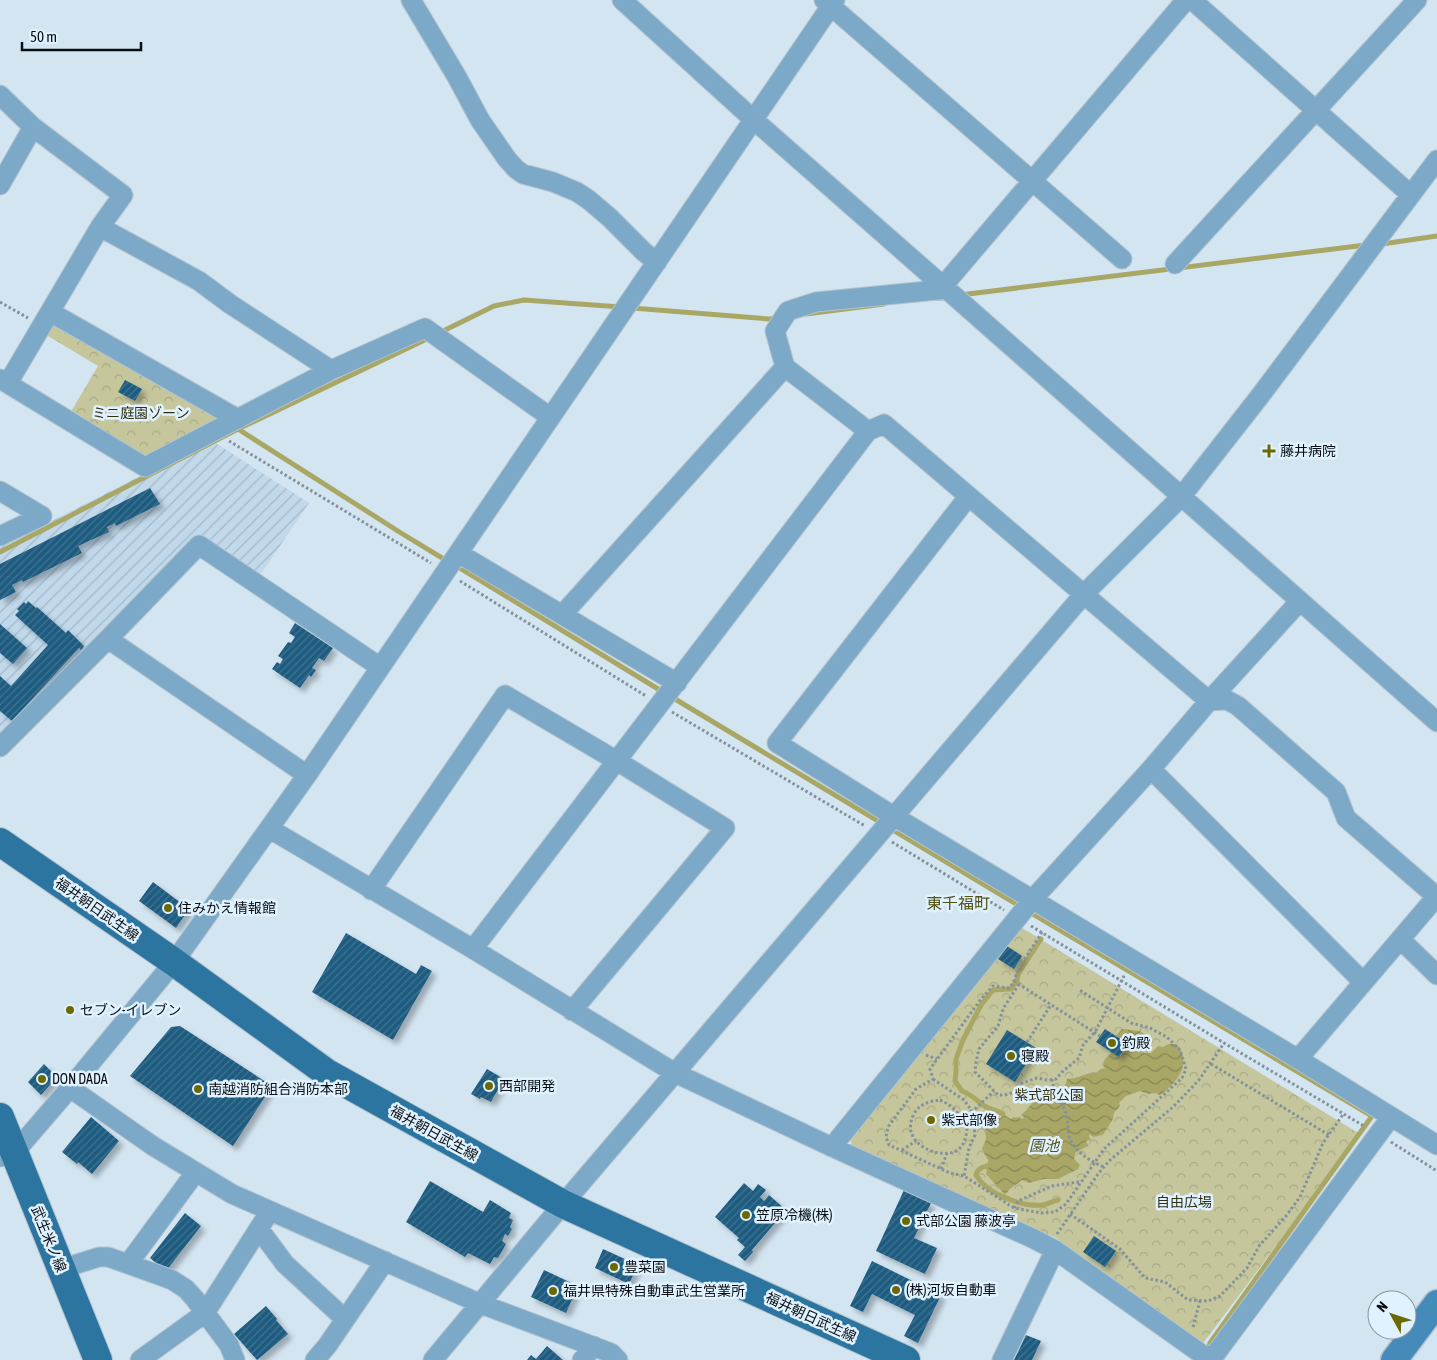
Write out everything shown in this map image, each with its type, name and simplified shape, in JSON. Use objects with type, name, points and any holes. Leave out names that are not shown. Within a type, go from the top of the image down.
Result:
[{"type":"main road","name":"福井朝日武生線","points":[[0,842],[174,962],[327,1073],[563,1204],[906,1360]]},
{"type":"main road","name":"武生米ノ線","points":[[0,1117],[7,1155],[61,1269],[98,1360]]},
{"type":"street","points":[[410,0],[480,120],[516,169],[523,174],[553,182],[577,192],[610,218],[644,252],[657,262]]},
{"type":"street","points":[[622,0],[754,120],[1181,497],[1435,716]]},
{"type":"street","points":[[868,431],[785,366],[775,332],[788,312],[816,302],[945,288],[1031,181],[1186,0]]},
{"type":"street","points":[[1192,0],[1411,195]]},
{"type":"street","points":[[1175,264],[1417,0]]},
{"type":"street","points":[[7,1155],[70,1088],[174,962],[270,829],[444,571],[754,120],[830,2],[1031,181],[1122,259]]},
{"type":"street","points":[[0,96],[33,128],[123,194],[100,227],[50,312],[4,381],[145,467],[331,370],[425,328],[550,417]]},
{"type":"street","points":[[0,185],[33,128]]},
{"type":"street","points":[[433,1360],[563,1204],[1084,594],[1181,497],[1266,388],[1437,160]]},
{"type":"street","points":[[100,227],[198,281],[331,370]]},
{"type":"street","points":[[50,312],[238,418]]},
{"type":"street","points":[[562,615],[785,366]]},
{"type":"street","points":[[473,949],[868,431],[884,424],[1209,701],[1227,700],[1238,706],[1336,792],[1346,818],[1437,896],[1298,1059]]},
{"type":"street","points":[[0,491],[42,516],[0,536]]},
{"type":"street","points":[[968,497],[778,743],[895,817],[1298,1059],[1437,1145]]},
{"type":"street","points":[[0,747],[199,545],[380,667]]},
{"type":"street","points":[[458,553],[677,683]]},
{"type":"street","points":[[832,1147],[1032,900],[1300,601]]},
{"type":"street","points":[[108,639],[307,775]]},
{"type":"street","points":[[371,890],[505,695],[617,761],[724,828],[572,1011]]},
{"type":"street","points":[[1151,769],[1363,982]]},
{"type":"street","points":[[270,829],[473,949],[675,1074],[1051,1248],[1202,1355],[1214,1358],[1391,1117]]},
{"type":"street","points":[[1400,939],[1437,975]]},
{"type":"street","points":[[70,1088],[153,1146],[232,1194],[588,1353],[610,1353],[618,1360]]},
{"type":"street","points":[[128,1264],[195,1173]]},
{"type":"street","points":[[140,1360],[204,1313],[270,1211]]},
{"type":"street","points":[[259,1229],[285,1264],[345,1319]]},
{"type":"street","points":[[1002,1360],[1051,1248]]},
{"type":"street","points":[[61,1269],[99,1257],[108,1257],[172,1280],[186,1289],[229,1345],[235,1360]]},
{"type":"street","points":[[315,1360],[327,1346],[385,1261]]},
{"type":"street","points":[[1394,1360],[1437,1303]]},
{"type":"path","points":[[229,441],[660,705],[1344,1113],[1437,1171]]},
{"type":"path","points":[[964,1176],[969,1148],[975,1135],[972,1111],[964,1100],[933,1079],[930,1069],[992,986],[1008,988],[1014,981],[1016,972],[1042,932]]},
{"type":"path","points":[[1018,984],[1004,1009],[998,1026],[979,1049],[976,1062],[976,1072],[998,1095],[1011,1093],[1020,1084],[1037,1078],[1056,1079],[1079,1058],[1083,1045],[1095,1032],[1134,960]]},
{"type":"path","points":[[1014,981],[1100,1036]]},
{"type":"path","points":[[933,1079],[916,1089],[888,1127],[886,1137],[889,1145],[950,1173],[964,1176],[1014,1208],[1041,1213],[1055,1212],[1066,1204],[1104,1150],[1182,1078],[1186,1069],[1180,1050],[1167,1037],[1150,1028],[1131,1024],[1108,1007],[1078,989]]},
{"type":"path","points":[[1027,1042],[1051,1005]]},
{"type":"path","points":[[1051,1248],[1070,1214],[1109,1161],[1173,1107],[1199,1080],[1224,1043]]},
{"type":"path","points":[[1211,1064],[1329,1135]]},
{"type":"path","points":[[1052,1079],[1053,1086],[1067,1117],[1071,1140],[1081,1154],[1104,1167]]},
{"type":"path","points":[[962,1117],[972,1111],[994,1091]]},
{"type":"path","points":[[940,1100],[948,1103],[962,1117],[967,1130],[962,1146],[956,1151],[939,1153],[920,1146],[910,1131],[911,1120],[916,1110],[926,1103],[940,1100]]},
{"type":"path","points":[[1070,1214],[1120,1249],[1145,1278],[1165,1282],[1188,1300],[1208,1302],[1220,1296],[1247,1268],[1259,1246],[1300,1197],[1323,1143],[1344,1113]]},
{"type":"path","points":[[902,1150],[916,1141]]},
{"type":"path","points":[[962,1146],[969,1148]]},
{"type":"path","points":[[941,1169],[947,1152]]},
{"type":"path","points":[[1014,1208],[1018,1201],[1052,1186],[1080,1183]]},
{"type":"path","points":[[1188,1344],[1200,1301]]},
{"type":"shaded area","points":[[211,440],[309,503],[259,577],[197,536],[0,736],[0,547]]},
{"type":"green space","name":"ミニ庭園ゾーン","points":[[51,318],[220,419],[151,454],[136,456],[69,415],[98,366],[43,333]]},
{"type":"green space","name":"紫式部公園","points":[[1019,926],[1360,1134],[1201,1346],[1056,1238],[852,1147],[850,1137]]},
{"type":"water","name":"園池","points":[[1122,1029],[1140,1031],[1147,1036],[1144,1053],[1151,1053],[1158,1046],[1163,1047],[1174,1044],[1178,1046],[1183,1055],[1183,1067],[1177,1079],[1160,1095],[1140,1091],[1126,1096],[1119,1103],[1120,1106],[1114,1113],[1113,1119],[1103,1135],[1093,1137],[1090,1134],[1091,1141],[1088,1140],[1086,1142],[1089,1146],[1076,1152],[1074,1159],[1080,1165],[1078,1169],[1058,1179],[1044,1179],[1029,1183],[1022,1180],[1005,1195],[986,1174],[988,1160],[982,1149],[986,1139],[984,1121],[991,1122],[992,1117],[1001,1118],[1003,1114],[1011,1119],[1014,1117],[1023,1119],[1024,1117],[1021,1115],[1032,1103],[1045,1099],[1054,1100],[1061,1093],[1067,1079],[1096,1073],[1106,1068],[1103,1066],[1105,1059],[1111,1053],[1109,1050],[1120,1057],[1128,1044],[1116,1036]]},
{"type":"building","points":[[125,380],[142,389],[135,401],[118,392]]},
{"type":"building","points":[[150,488],[160,504],[116,526],[115,523],[107,527],[109,532],[78,546],[82,553],[23,582],[22,580],[12,585],[16,592],[0,600],[0,564]]},
{"type":"building","points":[[28,601],[66,633],[68,630],[84,646],[81,650],[79,648],[12,721],[0,711],[0,676],[11,686],[48,645],[15,615],[19,611],[17,609],[24,602],[26,604]]},
{"type":"building","points":[[295,623],[333,648],[324,661],[319,658],[312,668],[316,670],[311,677],[309,675],[300,688],[272,669],[277,662],[280,664],[283,659],[278,656],[288,642],[291,643],[295,637],[289,633]]},
{"type":"building","points":[[0,624],[27,648],[13,664],[0,653]]},
{"type":"building","points":[[153,882],[189,909],[176,928],[139,901]]},
{"type":"building","points":[[346,933],[416,974],[421,965],[432,971],[393,1040],[312,992]]},
{"type":"building","points":[[1007,946],[1022,956],[1014,969],[998,959]]},
{"type":"building","points":[[180,1026],[272,1086],[233,1146],[130,1076],[171,1027]]},
{"type":"building","name":"釣殿","points":[[1105,1029],[1128,1044],[1119,1057],[1096,1042]]},
{"type":"building","name":"寝殿","points":[[1007,1030],[1036,1048],[1015,1082],[986,1064]]},
{"type":"building","points":[[44,1064],[57,1077],[41,1095],[28,1082]]},
{"type":"building","points":[[487,1069],[504,1079],[491,1102],[471,1094]]},
{"type":"building","points":[[91,1117],[119,1141],[92,1174],[62,1152]]},
{"type":"building","points":[[430,1181],[483,1212],[490,1200],[511,1213],[509,1218],[513,1220],[510,1227],[512,1229],[508,1236],[505,1234],[502,1241],[506,1244],[498,1258],[494,1257],[490,1264],[468,1253],[465,1257],[406,1222]]},
{"type":"building","points":[[744,1183],[753,1191],[758,1184],[766,1190],[760,1197],[764,1201],[769,1195],[786,1210],[745,1261],[738,1255],[745,1247],[737,1240],[739,1238],[715,1217]]},
{"type":"building","name":"式部公園 藤波亭","points":[[904,1190],[931,1203],[914,1238],[937,1248],[925,1274],[876,1251]]},
{"type":"building","points":[[185,1213],[201,1226],[166,1271],[150,1258]]},
{"type":"building","points":[[1094,1236],[1116,1251],[1105,1267],[1083,1252]]},
{"type":"building","points":[[603,1249],[638,1265],[629,1284],[595,1268]]},
{"type":"building","points":[[872,1261],[941,1295],[918,1343],[904,1336],[915,1315],[872,1294],[863,1312],[850,1306]]},
{"type":"building","points":[[544,1270],[578,1286],[566,1313],[531,1297]]},
{"type":"building","points":[[266,1306],[288,1334],[257,1360],[234,1334]]},
{"type":"building","points":[[1026,1335],[1041,1341],[1032,1360],[1014,1360]]},
{"type":"building","points":[[547,1346],[563,1360],[527,1360],[531,1355],[536,1359]]},
{"type":"waterway","points":[[1382,244],[1437,236]]},
{"type":"waterway","points":[[960,295],[1366,245]]},
{"type":"waterway","points":[[439,333],[494,306],[524,300],[621,307]]},
{"type":"waterway","points":[[806,314],[884,304]]},
{"type":"waterway","points":[[632,308],[769,319],[778,318]]},
{"type":"waterway","points":[[0,552],[238,429],[431,337]]},
{"type":"waterway","points":[[238,429],[447,561]]},
{"type":"waterway","points":[[455,565],[663,692]]},
{"type":"waterway","points":[[670,696],[1021,907]]},
{"type":"waterway","points":[[1028,911],[1372,1116],[1210,1343],[1207,1353]]},
{"type":"waterway","points":[[1003,1114],[985,1106],[971,1095],[962,1091],[955,1081],[956,1059],[963,1040],[981,1005],[993,990],[1011,989],[1017,981],[1018,974],[1041,939]]},
{"type":"waterway","points":[[987,1166],[977,1171],[976,1175],[988,1188],[1005,1198],[1034,1205],[1043,1205],[1058,1200]]},
{"type":"place","name":"藤井病院","points":[[1269,451]]},
{"type":"place","name":"住みかえ情報館","points":[[168,908]]},
{"type":"place","name":"セブン-イレブン","points":[[70,1010]]},
{"type":"place","name":"釣殿","points":[[1112,1043]]},
{"type":"place","name":"寝殿","points":[[1011,1056]]},
{"type":"place","name":"DON DADA","points":[[42,1079]]},
{"type":"place","name":"西部開発","points":[[489,1086]]},
{"type":"place","name":"南越消防組合消防本部","points":[[198,1089]]},
{"type":"place","name":"紫式部像","points":[[931,1120]]},
{"type":"place","name":"笠原冷機(株)","points":[[746,1215]]},
{"type":"place","name":"式部公園 藤波亭","points":[[906,1221]]},
{"type":"place","name":"豊菜園","points":[[614,1267]]},
{"type":"place","name":"(株)河坂自動車","points":[[896,1290]]},
{"type":"place","name":"福井県特殊自動車武生営業所","points":[[553,1291]]},
{"type":"district","name":"東千福町","points":[[958,903]]},
{"type":"park label","name":"自由広場","points":[[1184,1202]]}]
